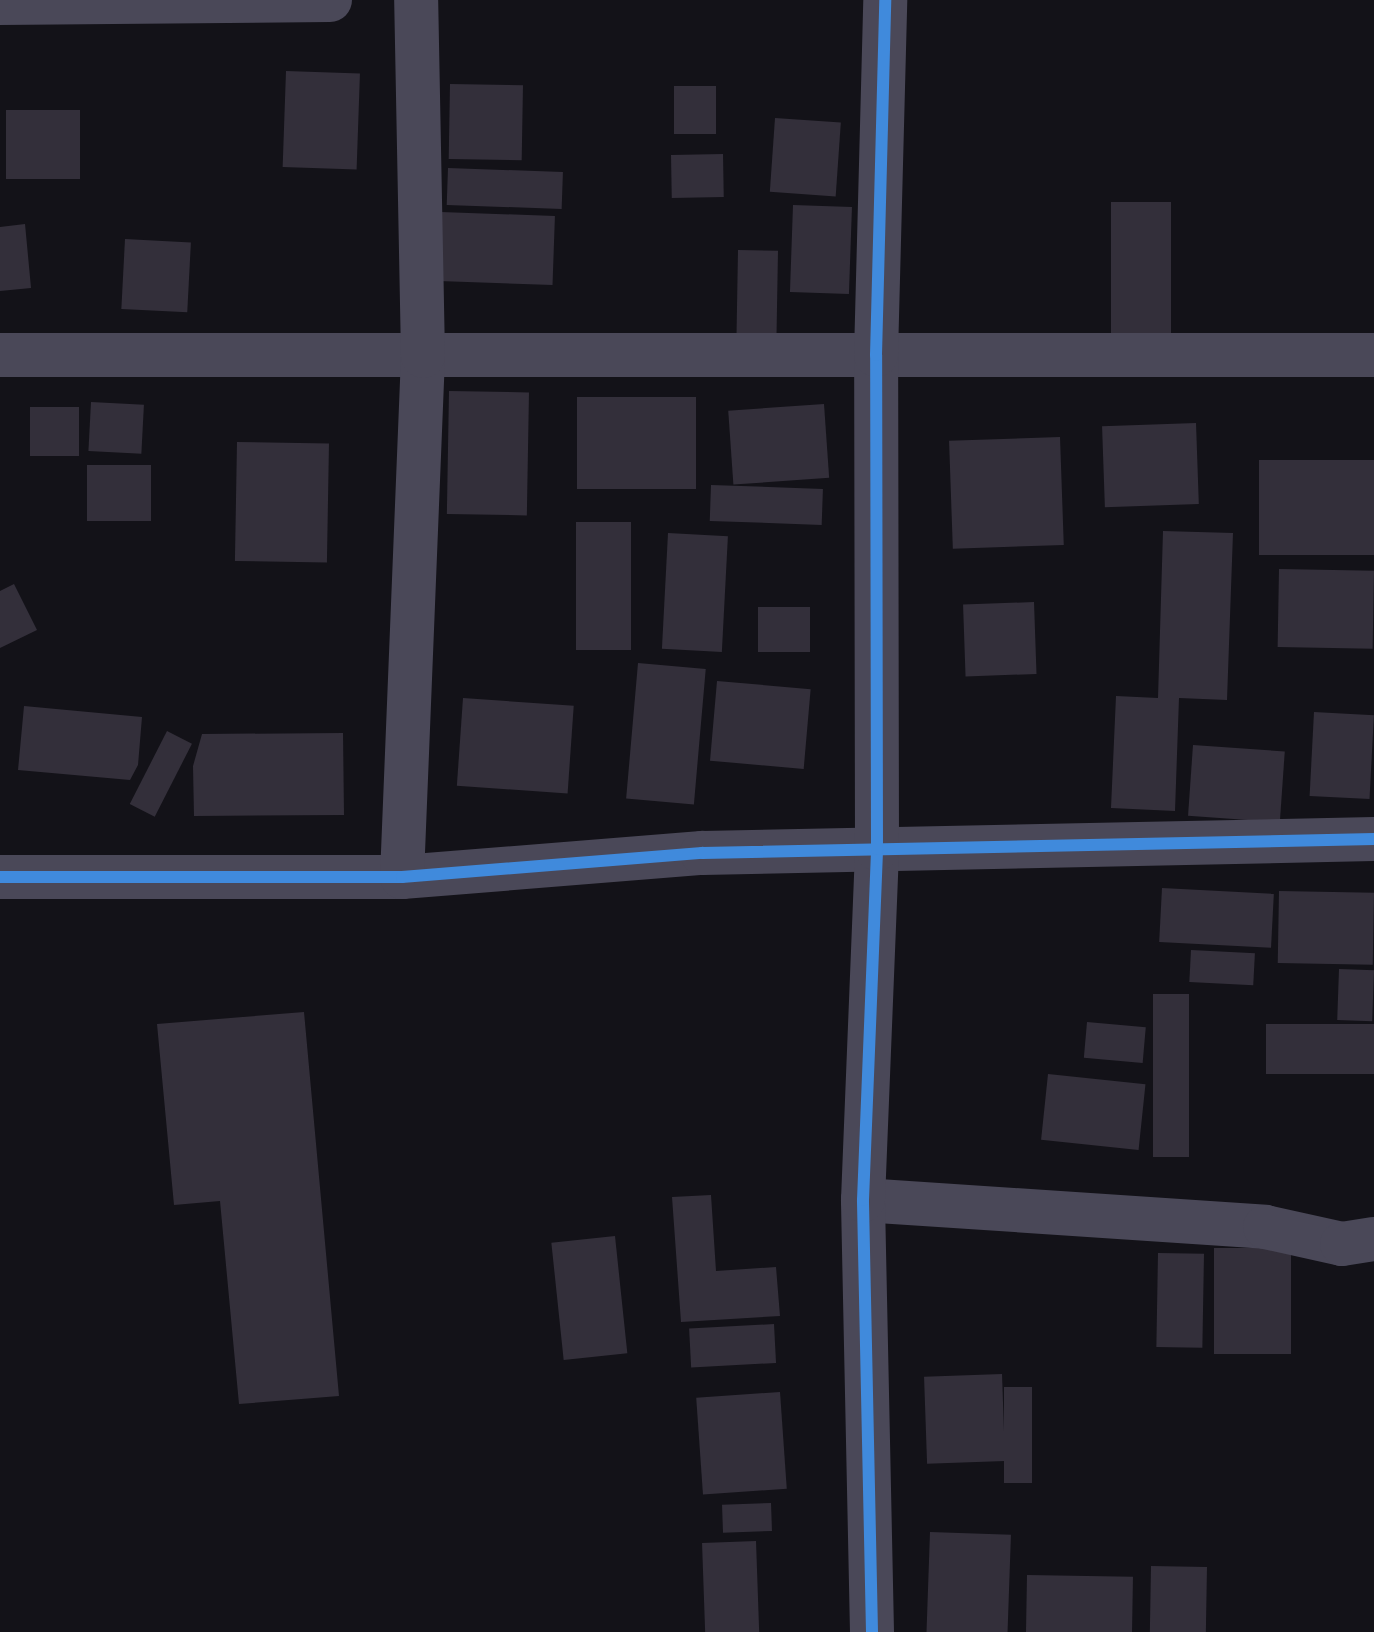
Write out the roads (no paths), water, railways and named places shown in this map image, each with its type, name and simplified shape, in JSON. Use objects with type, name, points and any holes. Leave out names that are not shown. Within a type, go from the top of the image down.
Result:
[{"type":"street","points":[[0,3],[330,0]]},
{"type":"street","points":[[402,877],[423,356],[416,0]]},
{"type":"street","points":[[872,1632],[863,1200],[877,849],[876,355],[885,0]]},
{"type":"street","points":[[0,355],[1374,355]]},
{"type":"street","points":[[0,877],[402,877],[702,853],[1374,839]]},
{"type":"street","points":[[863,1200],[1265,1227],[1342,1244],[1374,1239]]}]
